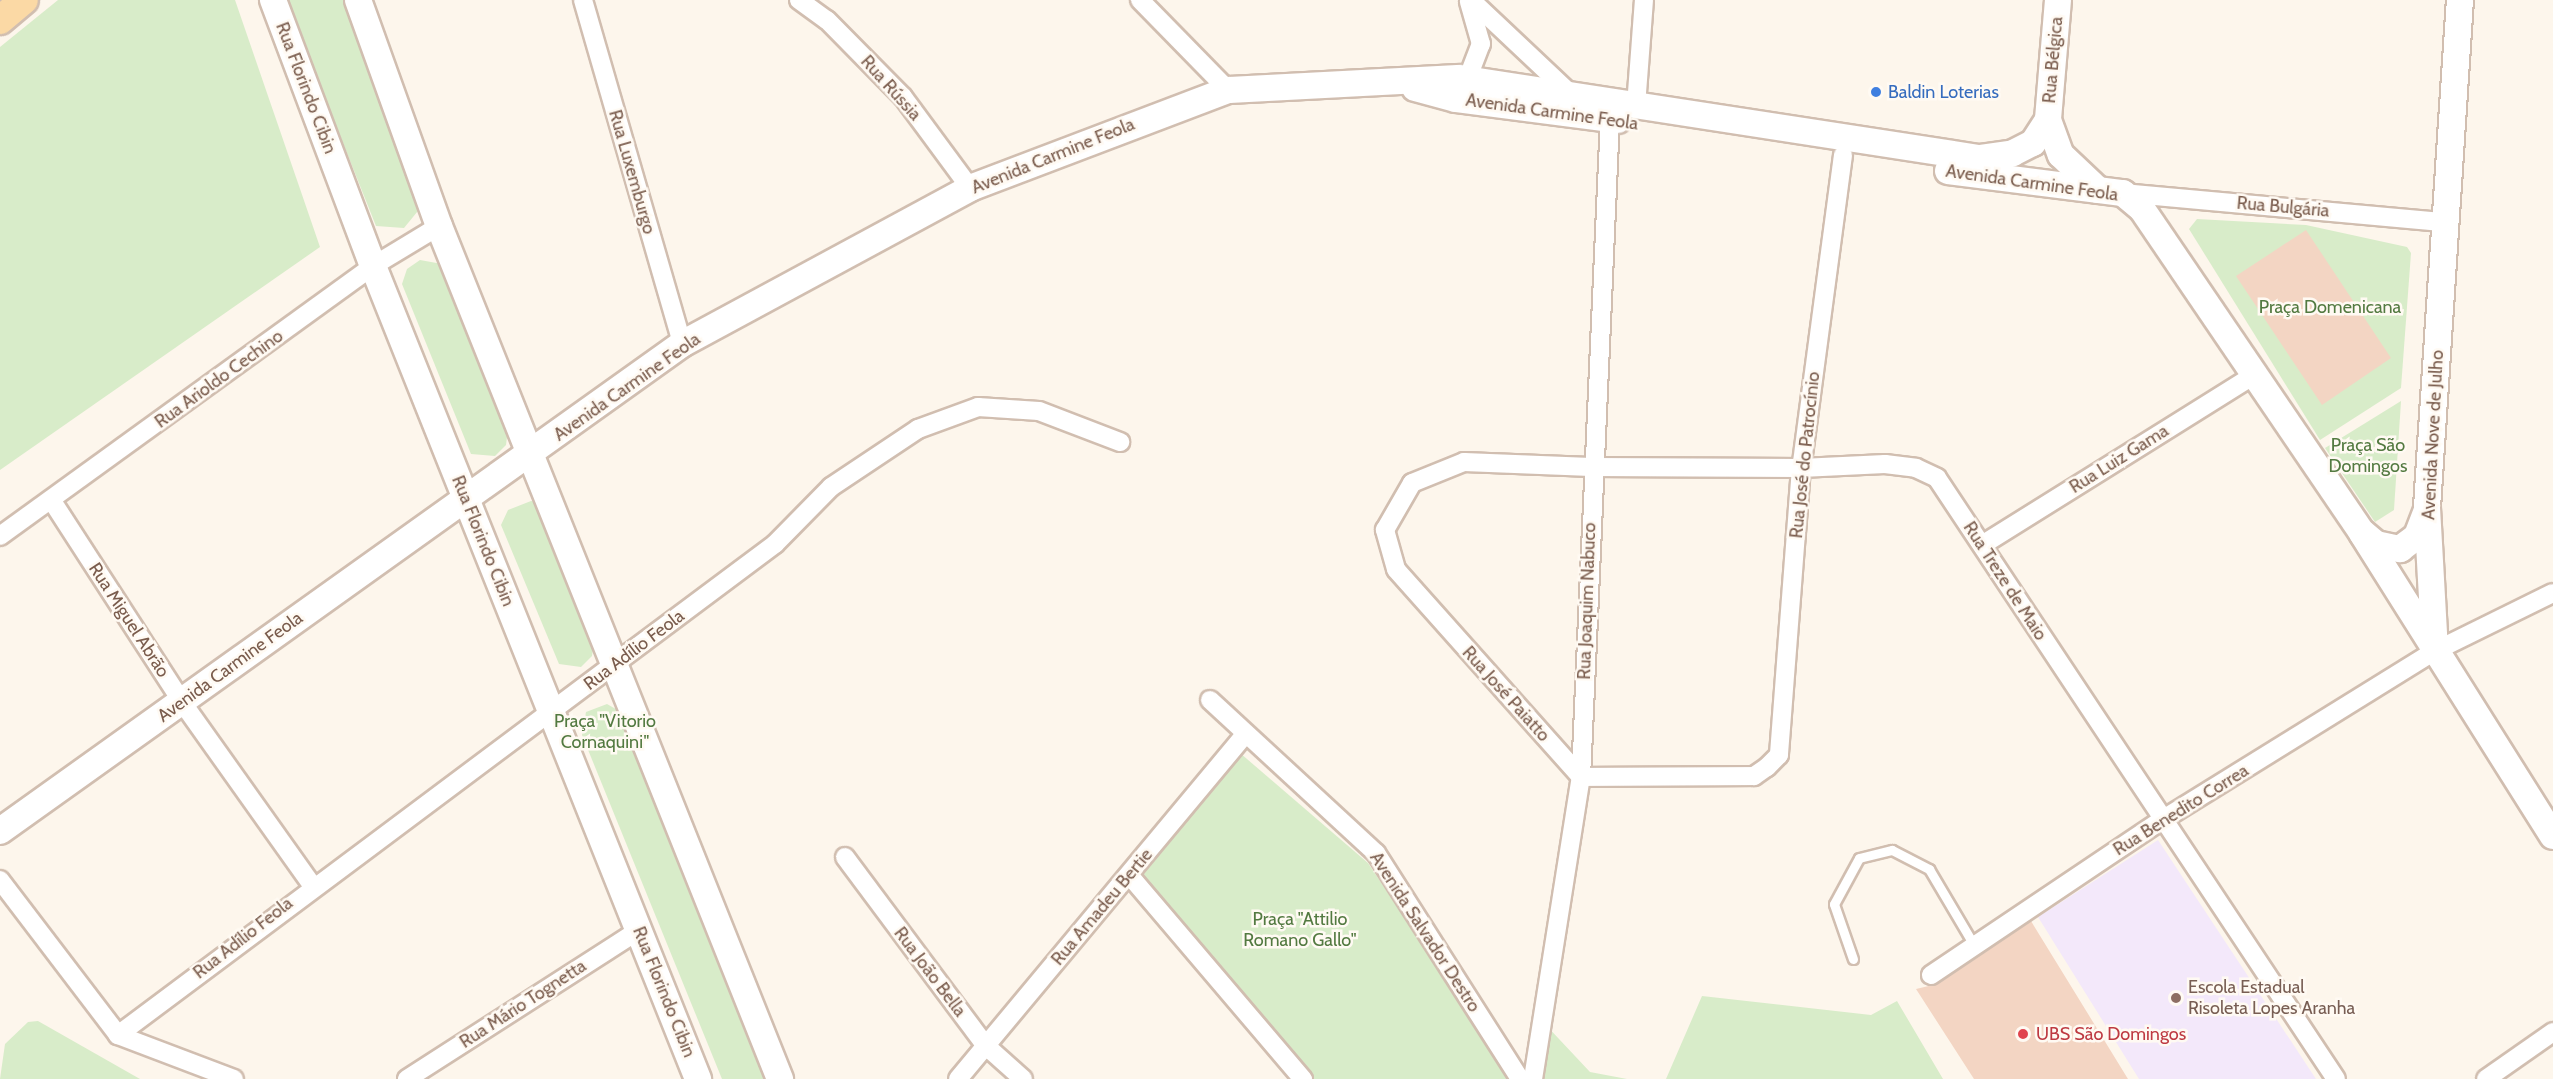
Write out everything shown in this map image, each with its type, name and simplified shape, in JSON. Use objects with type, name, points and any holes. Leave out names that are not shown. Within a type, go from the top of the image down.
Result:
[{"type":"main road","points":[[0,20],[24,0]]},
{"type":"main road","name":"Rua Florindo Cibin","points":[[273,0],[373,266],[699,1079]]},
{"type":"main road","points":[[358,0],[439,226],[534,453],[780,1079]]},
{"type":"main road","name":"Rua Bélgica","points":[[2058,0],[2048,120],[2061,155],[2098,190]]},
{"type":"main road","name":"Avenida Nove de Julho","points":[[2460,0],[2427,507],[2435,651],[2553,836]]},
{"type":"main road","name":"Avenida Carmine Feola","points":[[0,831],[534,453],[682,344],[970,188],[1228,90],[1467,80],[1979,159]]},
{"type":"main road","name":"Avenida Carmine Feola","points":[[1394,82],[1456,99],[2123,193],[2157,227],[2362,533],[2435,651]]},
{"type":"main road","name":"Rua Bélgica","points":[[1979,159],[2033,143],[2048,120]]},
{"type":"main road","points":[[2362,533],[2387,548],[2410,545],[2427,507]]},
{"type":"street","name":"Rua Luxemburgo","points":[[583,0],[682,344]]},
{"type":"street","name":"Rua Rússia","points":[[799,0],[827,20],[903,97],[970,188]]},
{"type":"street","points":[[1140,0],[1228,90]]},
{"type":"street","points":[[1467,80],[1480,44],[1470,0]]},
{"type":"street","points":[[1470,0],[1573,96]]},
{"type":"street","points":[[1636,106],[1644,0]]},
{"type":"street","name":"Rua Joaquim Nabuco","points":[[1533,1079],[1581,777],[1591,468],[1610,119]]},
{"type":"street","name":"Rua José do Patrocínio","points":[[1581,777],[1754,776],[1779,755],[1801,468],[1843,155]]},
{"type":"street","name":"Rua Bulgária","points":[[2123,193],[2444,222]]},
{"type":"street","name":"Rua Arioldo Cechino","points":[[0,536],[52,501],[373,266],[439,226]]},
{"type":"street","name":"Rua Luiz Gama","points":[[1982,545],[2256,374]]},
{"type":"street","name":"Rua Adílio Feola","points":[[118,1035],[312,885],[616,664],[775,544],[831,487],[918,429],[978,407],[1039,411],[1120,441]]},
{"type":"street","name":"Rua Treze de Maio","points":[[1464,462],[1591,468],[1916,468],[1937,478],[2336,1079]]},
{"type":"street","name":"Rua José Paiatto","points":[[1464,462],[1412,483],[1385,530],[1395,569],[1581,777]]},
{"type":"street","name":"Rua Miguel Abrão","points":[[52,501],[182,702],[312,885]]},
{"type":"street","name":"Rua Benedito Correa","points":[[1931,975],[2162,820],[2435,651],[2553,593]]},
{"type":"street","name":"Avenida Salvador Destro","points":[[1209,700],[1376,853],[1520,1079]]},
{"type":"street","name":"Rua Amadeu Bertie","points":[[958,1079],[1130,876],[1245,735]]},
{"type":"street","name":"Rua João Bella","points":[[845,857],[985,1045],[1023,1079]]},
{"type":"street","points":[[1130,876],[1303,1079]]},
{"type":"street","points":[[0,880],[118,1035],[234,1079]]},
{"type":"street","name":"Rua Mário Tognetta","points":[[408,1079],[639,930]]},
{"type":"street","points":[[2486,1079],[2553,1032]]},
{"type":"lane","points":[[1854,959],[1834,904],[1859,858],[1892,850],[1929,869],[1974,945]]},
{"type":"shaded area","name":"Escola Estadual Risoleta Lopes Aranha","points":[[2158,840],[2316,1079],[2139,1079],[2038,917]]},
{"type":"green space","points":[[58,0],[235,0],[320,247],[0,470],[0,47]]},
{"type":"green space","points":[[286,0],[343,0],[422,206],[404,228],[376,226]]},
{"type":"green space","name":"Praça Domenicana","points":[[2197,219],[2306,225],[2407,247],[2411,253],[2401,388],[2320,440],[2189,229]]},
{"type":"green space","points":[[420,260],[442,264],[508,429],[506,445],[495,456],[471,454],[402,284],[407,269]]},
{"type":"green space","name":"Praça São Domingos","points":[[2401,401],[2394,510],[2375,522],[2325,448]]},
{"type":"green space","points":[[531,501],[539,502],[594,642],[592,656],[581,667],[559,664],[501,525],[508,510]]},
{"type":"green space","name":"Praça \"Vitorio Cornaquini\"","points":[[607,704],[621,712],[767,1079],[722,1079],[582,735],[586,712]]},
{"type":"green space","name":"Praça \"Attilio Romano Gallo\"","points":[[1240,753],[1368,863],[1513,1079],[1303,1079],[1130,876]]},
{"type":"green space","points":[[1702,996],[1871,1015],[1897,1001],[1943,1079],[1666,1079]]},
{"type":"green space","points":[[38,1021],[140,1079],[0,1079],[5,1044],[28,1022]]},
{"type":"green space","points":[[1544,1023],[1590,1072],[1627,1079],[1535,1079]]},
{"type":"building","points":[[2306,230],[2391,358],[2322,405],[2236,276]]},
{"type":"building","name":"UBS São Domingos","points":[[2031,921],[2128,1079],[1974,1079],[1916,989],[1937,984]]},
{"type":"place","name":"Baldin Loterias","points":[[1876,92]]},
{"type":"place","name":"Escola Estadual Risoleta Lopes Aranha","points":[[2176,998]]},
{"type":"place","name":"UBS São Domingos","points":[[2023,1034]]}]
